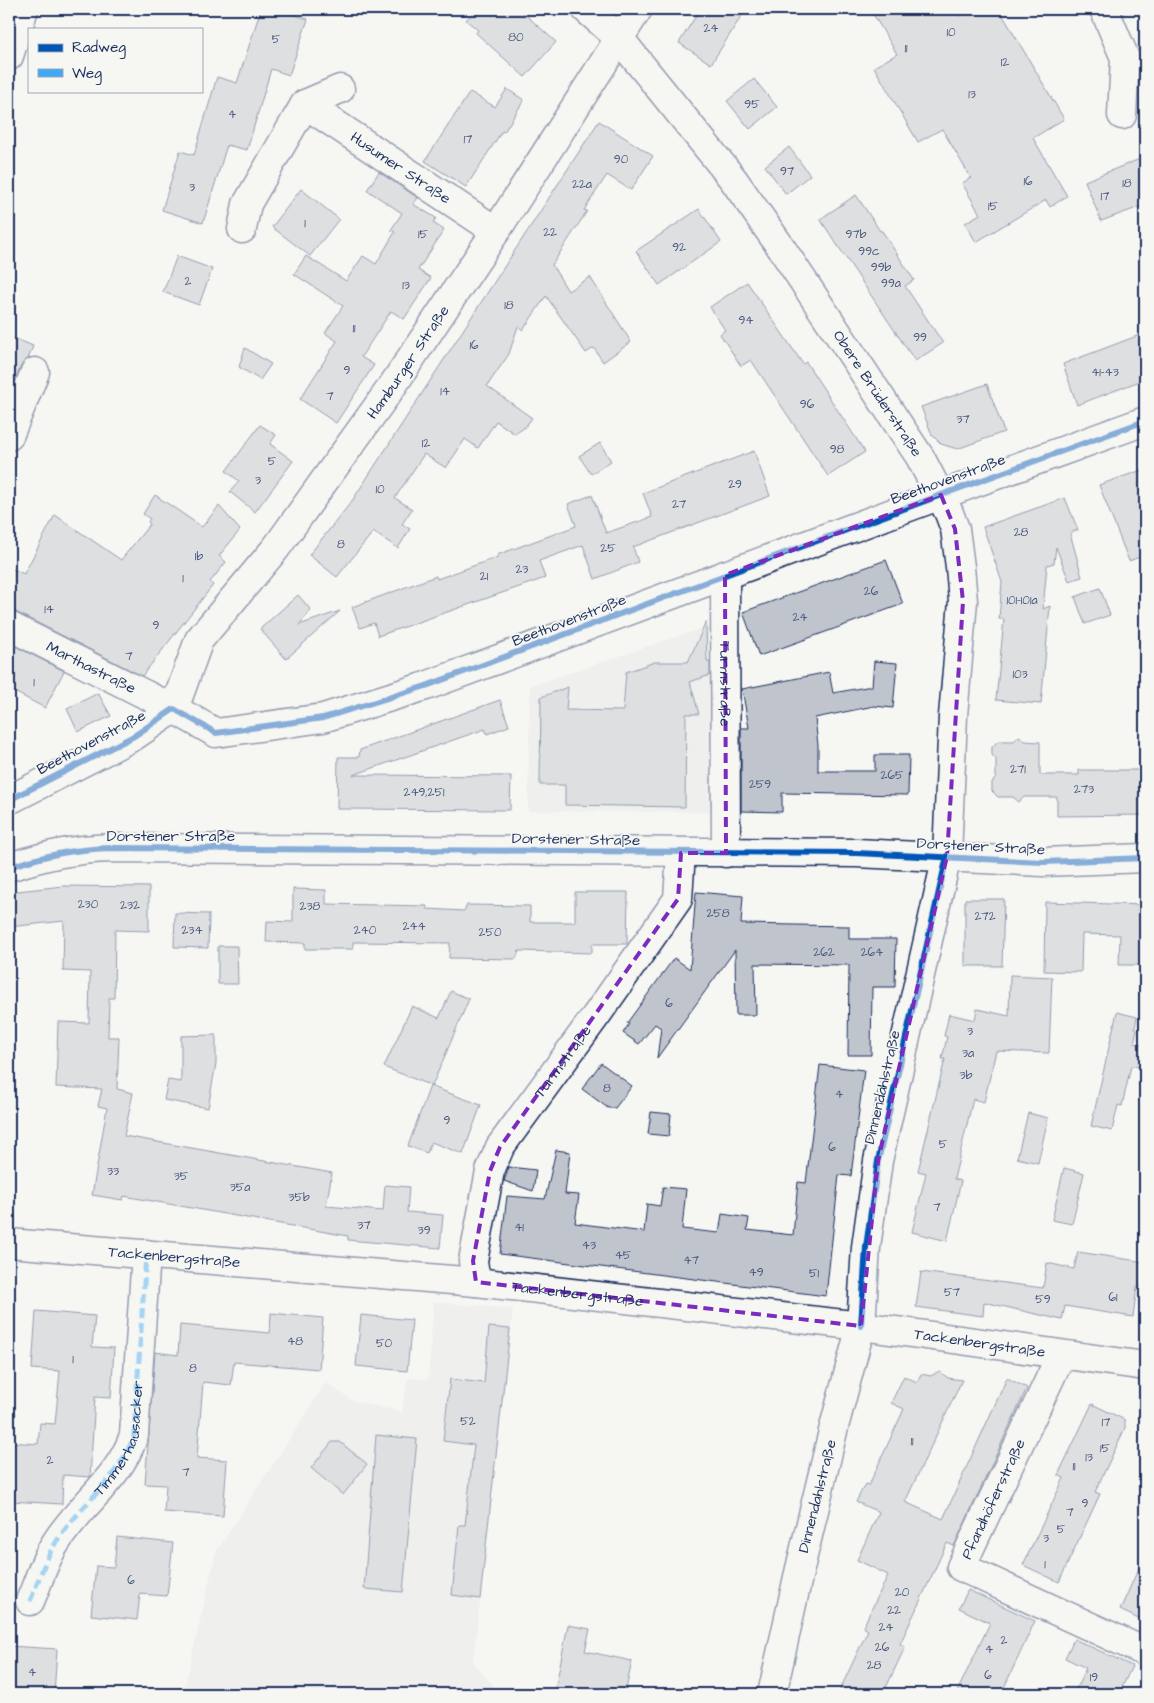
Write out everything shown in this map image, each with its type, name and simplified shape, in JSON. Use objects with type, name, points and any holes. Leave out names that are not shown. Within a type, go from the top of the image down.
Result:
[{"type":"main road","points":[[9,56],[24,9]]},
{"type":"main road","name":"Obere Brüderstraße","points":[[586,9],[620,38],[733,179],[920,457],[941,494],[955,529],[963,601],[954,716],[947,856]]},
{"type":"main road","name":"Hamburger Straße","points":[[174,709],[199,640],[282,540],[390,388],[496,231],[638,9]]},
{"type":"main road","points":[[1104,9],[1125,58],[1122,115]]},
{"type":"main road","points":[[242,229],[247,204],[304,104],[340,89]]},
{"type":"main road","name":"Husumer Straße","points":[[304,104],[496,231]]},
{"type":"main road","points":[[9,436],[35,372]]},
{"type":"main road","name":"Beethovenstraße","points":[[9,800],[134,736],[174,709],[216,734],[323,718],[435,683],[941,494],[1145,421]]},
{"type":"main road","name":"Turmstraße","points":[[725,575],[726,853]]},
{"type":"main road","name":"Marthastraße","points":[[9,626],[174,709]]},
{"type":"main road","name":"Dorstener Straße","points":[[9,867],[52,854],[93,848],[856,853],[1043,862],[1145,858]]},
{"type":"main road","name":"Dorstener Straße","points":[[9,853],[52,854]]},
{"type":"main road","name":"Turmstraße","points":[[476,1282],[473,1261],[490,1171],[500,1147],[678,899],[681,853]]},
{"type":"main road","name":"Dinnendahlstraße","points":[[772,1694],[834,1427],[861,1326],[866,1248],[878,1161],[947,856]]},
{"type":"main road","name":"Tackenbergstraße","points":[[9,1243],[476,1282],[861,1326],[1145,1366]]},
{"type":"main road","name":"Timmerhausacker","points":[[30,1601],[54,1545],[76,1515],[101,1488],[130,1446],[134,1435],[146,1254]]},
{"type":"main road","name":"Pfandhöferstraße","points":[[1061,1355],[961,1567],[1145,1652]]},
{"type":"highlighted area","points":[[941,495],[955,529],[963,601],[947,856],[878,1161],[861,1326],[476,1282],[473,1261],[490,1171],[500,1147],[678,899],[681,853],[726,853],[725,575]]},
{"type":"shaded area","points":[[718,623],[716,812],[528,811],[530,686]]},
{"type":"shaded area","points":[[434,1302],[513,1309],[473,1662],[498,1694],[183,1694],[216,1552],[326,1383],[353,1401],[402,1412],[408,1378],[428,1380]]},
{"type":"building","points":[[261,9],[276,9],[308,19],[289,75],[271,69],[247,150],[227,145],[203,223],[162,210],[180,151],[194,155],[217,77],[237,83]]},
{"type":"building","points":[[477,9],[519,9],[556,42],[525,77],[476,33],[478,30],[466,20]]},
{"type":"building","points":[[700,9],[746,9],[711,64],[679,43]]},
{"type":"building","points":[[870,9],[955,9],[960,16],[973,9],[999,9],[1064,119],[1033,138],[1067,196],[1050,207],[1046,200],[976,242],[965,223],[980,214],[962,183],[971,178],[942,129],[918,142],[874,67],[897,54]]},
{"type":"building","points":[[754,79],[777,107],[750,129],[727,101]]},
{"type":"building","points":[[507,89],[524,100],[466,187],[425,161],[470,92],[495,107]]},
{"type":"building","points":[[599,121],[653,156],[631,190],[607,175],[584,210],[587,211],[552,265],[568,291],[590,277],[631,342],[603,362],[594,348],[586,353],[546,296],[523,330],[518,326],[509,354],[487,386],[532,418],[525,427],[515,434],[496,421],[478,448],[465,439],[446,468],[424,454],[395,498],[412,509],[402,524],[410,529],[398,548],[373,532],[337,577],[309,555],[352,501]]},
{"type":"building","points":[[789,147],[810,175],[786,194],[765,166]]},
{"type":"building","points":[[1145,157],[1145,205],[1101,221],[1085,181]]},
{"type":"building","points":[[379,172],[418,198],[413,204],[436,218],[433,223],[444,230],[418,270],[431,278],[404,319],[391,311],[361,357],[374,365],[336,423],[300,399],[337,341],[325,333],[343,306],[294,274],[306,256],[346,281],[363,256],[376,264],[395,232],[391,230],[402,213],[367,190]]},
{"type":"building","points":[[301,189],[339,219],[310,256],[272,227]]},
{"type":"building","points":[[856,195],[914,280],[905,286],[943,343],[915,361],[820,219]]},
{"type":"building","points":[[699,209],[721,242],[659,285],[636,251]]},
{"type":"building","points":[[177,256],[212,269],[199,305],[163,292]]},
{"type":"building","points":[[747,282],[803,364],[806,362],[865,452],[828,476],[751,360],[741,366],[720,334],[725,330],[710,307]]},
{"type":"building","points":[[1145,333],[1145,379],[1077,405],[1063,364]]},
{"type":"building","points":[[9,336],[33,346],[28,359],[21,366],[9,395]]},
{"type":"building","points":[[245,348],[271,364],[260,380],[239,367]]},
{"type":"building","points":[[987,384],[1004,432],[957,449],[941,444],[932,435],[921,407]]},
{"type":"building","points":[[260,425],[276,435],[270,444],[293,461],[255,512],[230,492],[239,481],[226,471]]},
{"type":"building","points":[[600,443],[611,461],[591,474],[579,456]]},
{"type":"building","points":[[754,451],[770,496],[633,547],[638,562],[595,579],[583,545],[539,561],[545,578],[378,636],[374,623],[360,628],[352,607],[436,576],[437,579],[498,557],[497,555],[576,526],[568,504],[592,495],[606,533],[652,517],[643,493]]},
{"type":"building","points":[[1145,469],[1145,555],[1129,561],[1099,485]]},
{"type":"building","points":[[155,495],[202,527],[219,506],[240,530],[219,556],[226,562],[210,582],[213,585],[142,676],[9,610],[9,567],[24,574],[55,515],[121,560],[150,524],[148,522],[150,519],[143,514]]},
{"type":"building","points":[[1065,498],[1078,530],[1070,533],[1082,577],[1069,581],[1056,547],[1054,563],[1047,565],[1043,609],[1050,606],[1041,704],[996,700],[1004,619],[999,619],[1002,582],[983,527]]},
{"type":"building","points":[[886,560],[903,604],[759,656],[743,612]]},
{"type":"building","points":[[1100,588],[1110,615],[1085,624],[1075,597]]},
{"type":"building","points":[[298,595],[311,610],[299,625],[340,611],[286,659],[260,629]]},
{"type":"building","points":[[706,622],[707,662],[710,662],[710,675],[690,682],[699,714],[686,714],[685,807],[565,805],[565,785],[540,785],[541,697],[568,687],[566,710],[623,711],[626,672],[655,662],[688,662]]},
{"type":"building","points":[[9,643],[64,671],[45,708],[9,689]]},
{"type":"building","points":[[874,661],[897,663],[893,708],[874,706],[815,718],[818,771],[875,771],[875,755],[909,755],[908,795],[782,793],[782,812],[741,811],[741,728],[749,728],[742,689],[829,672],[833,693],[872,686]]},
{"type":"building","points":[[98,693],[111,716],[78,732],[67,709]]},
{"type":"building","points":[[500,700],[509,726],[487,734],[485,729],[353,775],[511,776],[510,810],[337,809],[338,757],[359,757],[360,750]]},
{"type":"building","points":[[1019,736],[1025,741],[1040,742],[1040,775],[1079,775],[1079,770],[1145,770],[1145,815],[1057,816],[1057,797],[1024,797],[1019,802],[1013,797],[998,797],[992,791],[992,782],[996,778],[996,759],[992,755],[992,747],[998,741],[1014,741]]},
{"type":"building","points":[[63,886],[149,887],[149,931],[115,930],[114,998],[109,998],[108,1037],[119,1037],[117,1089],[133,1093],[124,1136],[332,1173],[326,1206],[383,1211],[385,1185],[409,1187],[407,1212],[443,1215],[440,1248],[348,1240],[348,1236],[124,1196],[123,1200],[92,1195],[107,1108],[98,1106],[102,1089],[56,1087],[58,1022],[89,1023],[90,972],[63,971],[64,921],[9,927],[9,892]]},
{"type":"building","points":[[293,889],[326,890],[326,904],[427,906],[427,909],[464,911],[467,905],[530,906],[530,922],[575,922],[575,892],[628,892],[627,944],[592,944],[592,953],[519,951],[516,959],[449,958],[450,943],[353,942],[353,949],[305,949],[305,943],[266,942],[267,921],[293,922]]},
{"type":"building","points":[[696,892],[743,896],[741,924],[849,926],[849,939],[896,939],[895,987],[872,987],[871,1055],[848,1055],[849,965],[755,964],[756,1015],[736,1015],[735,950],[657,1058],[661,1028],[655,1024],[639,1044],[623,1033],[629,1024],[627,1023],[674,958],[690,969]]},
{"type":"building","points":[[965,899],[1004,899],[1002,966],[965,966]]},
{"type":"building","points":[[1045,902],[1145,905],[1145,965],[1119,965],[1120,935],[1082,934],[1081,972],[1044,971]]},
{"type":"building","points":[[175,913],[209,914],[208,948],[174,947]]},
{"type":"building","points":[[218,946],[237,946],[238,984],[218,984]]},
{"type":"building","points":[[1010,975],[1052,977],[1049,1053],[996,1051],[984,1102],[973,1099],[954,1179],[961,1181],[947,1241],[912,1232],[926,1173],[918,1171],[945,1059],[942,1059],[947,1037],[944,1036],[949,1014],[975,1020],[977,1009],[1009,1016]]},
{"type":"building","points":[[451,991],[469,999],[432,1086],[384,1067],[412,1006],[439,1018]]},
{"type":"building","points":[[1117,1012],[1137,1017],[1134,1043],[1145,1045],[1145,1067],[1131,1066],[1122,1106],[1118,1105],[1112,1131],[1091,1126]]},
{"type":"building","points":[[216,1035],[216,1063],[208,1108],[164,1100],[168,1080],[181,1082],[181,1036]]},
{"type":"building","points":[[601,1063],[632,1086],[615,1108],[608,1108],[582,1089]]},
{"type":"building","points":[[820,1065],[864,1070],[851,1176],[839,1175],[826,1296],[500,1254],[507,1196],[545,1199],[556,1150],[570,1152],[565,1194],[579,1195],[575,1223],[644,1232],[647,1204],[660,1206],[663,1187],[686,1189],[682,1229],[719,1233],[722,1214],[749,1218],[747,1230],[793,1235],[798,1182],[806,1183]]},
{"type":"building","points":[[430,1086],[481,1105],[463,1154],[431,1142],[427,1153],[408,1146]]},
{"type":"building","points":[[651,1112],[671,1114],[669,1136],[648,1134]]},
{"type":"building","points":[[1028,1113],[1048,1118],[1038,1163],[1017,1158]]},
{"type":"building","points":[[509,1167],[536,1170],[533,1191],[504,1181]]},
{"type":"building","points":[[1064,1168],[1084,1173],[1072,1224],[1052,1220]]},
{"type":"building","points":[[1078,1252],[1145,1262],[1145,1288],[1137,1286],[1133,1317],[1065,1306],[1062,1320],[984,1302],[983,1316],[916,1307],[921,1272],[1043,1288],[1047,1263],[1074,1269]]},
{"type":"building","points":[[36,1311],[95,1316],[92,1347],[114,1348],[111,1398],[95,1397],[90,1477],[63,1475],[62,1504],[9,1501],[9,1442],[38,1444],[40,1423],[55,1424],[60,1371],[32,1369]]},
{"type":"building","points":[[271,1313],[323,1318],[319,1369],[234,1362],[231,1385],[203,1382],[197,1458],[227,1460],[223,1516],[164,1512],[166,1485],[145,1484],[155,1352],[178,1355],[180,1325],[270,1333]]},
{"type":"building","points":[[361,1315],[412,1320],[407,1371],[356,1366]]},
{"type":"building","points":[[489,1327],[510,1329],[480,1599],[452,1595],[459,1525],[465,1525],[474,1445],[443,1441],[450,1379],[484,1383]]},
{"type":"building","points":[[939,1371],[948,1378],[962,1380],[905,1502],[943,1519],[1007,1378],[1027,1388],[954,1546],[947,1543],[900,1644],[905,1647],[883,1694],[838,1694],[868,1630],[863,1627],[888,1575],[857,1560],[879,1512],[856,1502],[865,1484],[869,1485],[904,1409],[891,1403],[904,1376],[917,1382],[921,1374],[931,1376]]},
{"type":"building","points":[[1092,1404],[1125,1420],[1125,1428],[1095,1492],[1100,1494],[1059,1582],[1023,1565],[1064,1478],[1058,1475]]},
{"type":"building","points":[[376,1435],[417,1439],[403,1592],[364,1589]]},
{"type":"building","points":[[332,1442],[340,1442],[367,1464],[343,1495],[311,1468]]},
{"type":"building","points":[[117,1537],[173,1543],[167,1596],[140,1594],[137,1620],[91,1615],[96,1566],[114,1567]]},
{"type":"building","points":[[1145,1554],[1145,1622],[1120,1610]]},
{"type":"building","points":[[968,1590],[1035,1621],[1001,1694],[956,1694],[990,1623],[959,1608]]},
{"type":"building","points":[[568,1625],[590,1629],[585,1651],[632,1661],[625,1694],[578,1694],[555,1690]]},
{"type":"building","points":[[1074,1639],[1132,1666],[1119,1694],[1074,1694],[1086,1668],[1065,1658]]},
{"type":"building","points":[[9,1646],[57,1649],[54,1694],[9,1694]]},
{"type":"marked path","points":[[30,1601],[44,1565],[55,1544],[64,1530],[109,1479],[128,1451],[134,1435],[146,1254]]},
{"type":"cycle path","points":[[9,800],[134,736],[174,709],[216,733],[323,718],[426,686],[1145,421]]},
{"type":"cycle path","points":[[9,867],[60,853],[113,848],[856,853],[1043,862],[1145,858]]},
{"type":"cycle path","points":[[861,1326],[866,1247],[878,1161],[947,856]]}]
